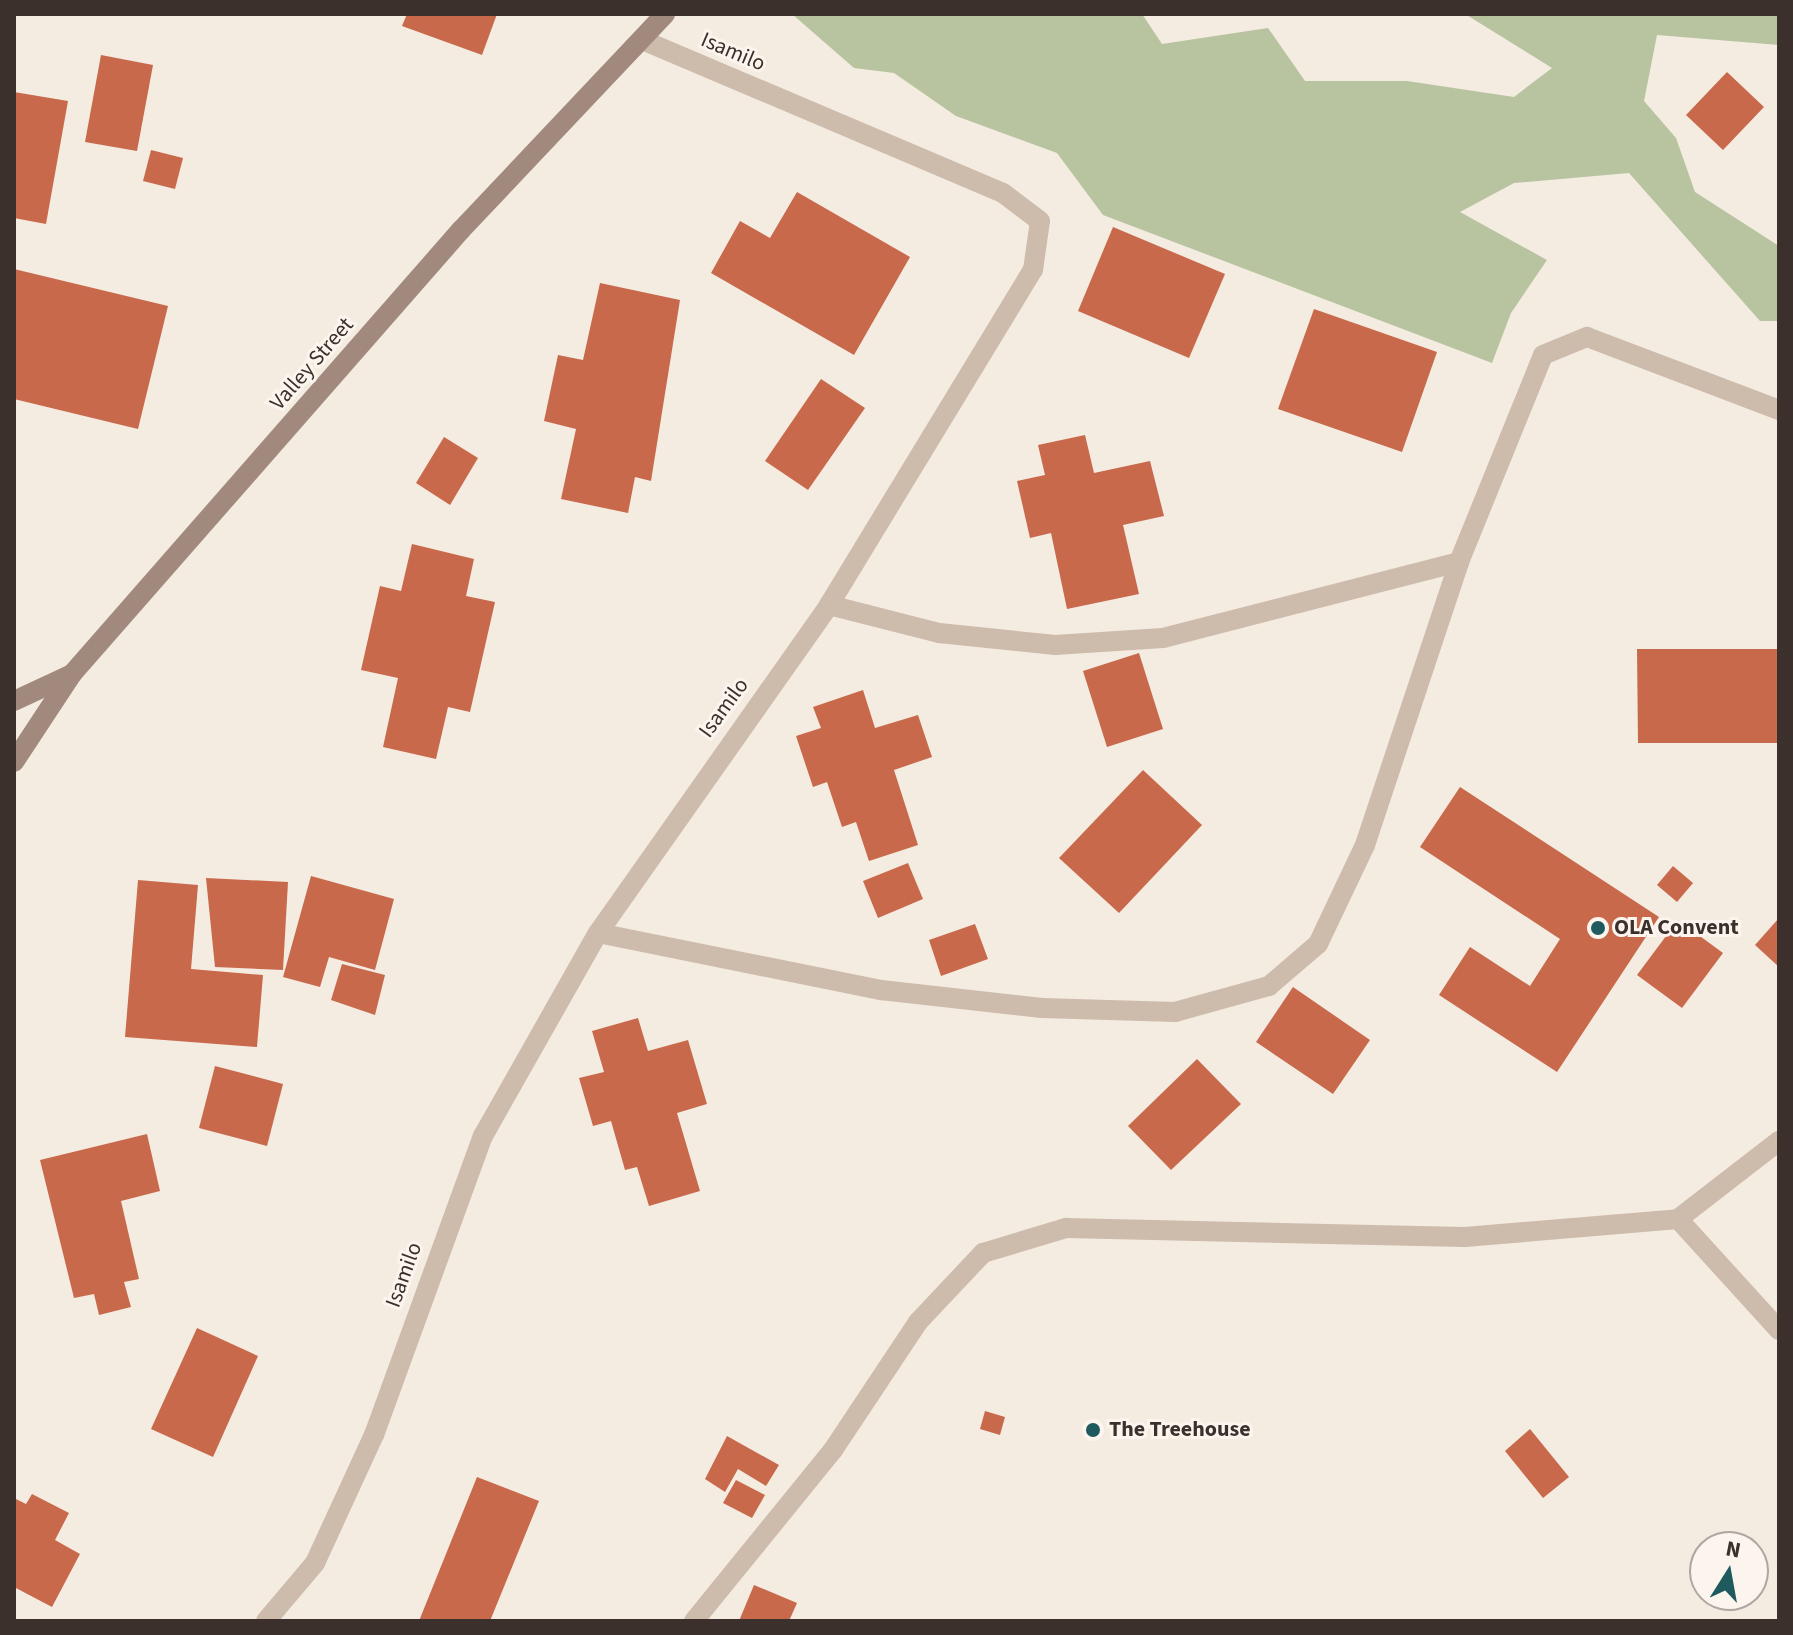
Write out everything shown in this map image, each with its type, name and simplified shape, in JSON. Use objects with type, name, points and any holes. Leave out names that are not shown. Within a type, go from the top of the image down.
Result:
[{"type":"main road","name":"Valley Street","points":[[14,762],[72,674],[461,230],[665,14]]},
{"type":"main road","points":[[14,701],[72,674]]},
{"type":"street","name":"Isamilo","points":[[266,1621],[315,1563],[374,1435],[483,1136],[598,933],[829,605],[1033,270],[1040,221],[1003,193],[641,39]]},
{"type":"street","points":[[598,933],[881,990],[1042,1008],[1175,1012],[1269,986],[1318,944],[1365,845],[1459,562],[1543,355],[1587,337],[1779,410]]},
{"type":"street","points":[[829,605],[939,633],[1055,645],[1163,638],[1459,562]]},
{"type":"street","points":[[694,1621],[833,1450],[918,1322],[983,1253],[1066,1228],[1465,1237],[1678,1219],[1779,1141]]},
{"type":"street","points":[[1678,1219],[1779,1330]]},
{"type":"green space","points":[[792,14],[1142,14],[1162,44],[1268,28],[1305,81],[1407,81],[1514,97],[1552,68],[1465,14],[1779,14],[1779,45],[1657,35],[1644,101],[1676,138],[1695,192],[1779,246],[1779,321],[1760,321],[1629,173],[1514,183],[1460,212],[1547,260],[1511,313],[1492,363],[1103,215],[1057,153],[956,116],[894,73],[854,68]]},
{"type":"building","points":[[407,14],[497,14],[482,55],[402,26]]},
{"type":"building","points":[[101,55],[153,65],[137,151],[85,142]]},
{"type":"building","points":[[1727,72],[1764,107],[1723,150],[1686,115]]},
{"type":"building","points":[[14,92],[68,101],[46,224],[14,218]]},
{"type":"building","points":[[151,150],[183,158],[175,189],[143,181]]},
{"type":"building","points":[[797,192],[910,257],[854,355],[711,273],[740,221],[770,238]]},
{"type":"building","points":[[1113,227],[1225,274],[1189,358],[1078,311]]},
{"type":"building","points":[[14,269],[168,306],[138,429],[14,399]]},
{"type":"building","points":[[600,283],[680,300],[651,481],[635,477],[628,513],[561,499],[576,429],[544,421],[558,355],[583,360]]},
{"type":"building","points":[[1314,309],[1437,352],[1402,452],[1278,409]]},
{"type":"building","points":[[821,379],[865,408],[808,490],[765,461]]},
{"type":"building","points":[[1085,435],[1094,473],[1150,461],[1164,516],[1123,525],[1139,594],[1067,609],[1051,533],[1030,538],[1017,481],[1045,475],[1038,445]]},
{"type":"building","points":[[444,437],[478,458],[450,505],[416,483]]},
{"type":"building","points":[[412,544],[474,559],[466,596],[495,602],[470,712],[448,707],[436,759],[383,747],[398,678],[361,670],[380,586],[401,591]]},
{"type":"building","points":[[1637,649],[1779,649],[1779,743],[1638,743]]},
{"type":"building","points":[[1139,653],[1163,729],[1107,747],[1083,671]]},
{"type":"building","points":[[863,690],[875,728],[918,715],[932,757],[894,770],[918,845],[869,861],[856,822],[842,827],[827,782],[813,787],[796,736],[821,728],[813,707]]},
{"type":"building","points":[[1143,770],[1202,825],[1119,913],[1059,858]]},
{"type":"building","name":"OLA Convent","points":[[1460,787],[1659,917],[1557,1072],[1439,995],[1470,947],[1530,986],[1560,939],[1420,847]]},
{"type":"building","points":[[908,863],[923,899],[878,918],[863,881]]},
{"type":"building","points":[[1673,866],[1693,883],[1677,902],[1657,885]]},
{"type":"building","points":[[311,876],[394,899],[375,970],[329,957],[320,987],[283,977]]},
{"type":"building","points":[[206,878],[288,882],[283,970],[215,967]]},
{"type":"building","points":[[138,880],[198,885],[191,969],[263,975],[257,1047],[125,1037]]},
{"type":"building","points":[[1779,918],[1779,967],[1755,945]]},
{"type":"building","points":[[1678,920],[1723,953],[1682,1008],[1637,975]]},
{"type":"building","points":[[975,924],[988,959],[941,976],[929,940]]},
{"type":"building","points":[[342,964],[385,975],[375,1015],[331,1000]]},
{"type":"building","points":[[1293,987],[1370,1040],[1333,1094],[1256,1042]]},
{"type":"building","points":[[638,1018],[648,1051],[688,1040],[707,1104],[677,1113],[700,1191],[649,1206],[637,1167],[625,1170],[611,1121],[593,1126],[579,1078],[604,1072],[592,1031]]},
{"type":"building","points":[[1197,1059],[1241,1104],[1171,1170],[1128,1126]]},
{"type":"building","points":[[215,1066],[283,1084],[267,1146],[199,1128]]},
{"type":"building","points":[[147,1134],[160,1191],[121,1201],[139,1279],[124,1282],[131,1307],[99,1315],[94,1294],[74,1298],[40,1160]]},
{"type":"building","points":[[197,1328],[258,1356],[213,1457],[151,1429]]},
{"type":"building","points":[[985,1411],[1005,1417],[1000,1435],[980,1429]]},
{"type":"building","points":[[1530,1429],[1569,1477],[1543,1498],[1505,1451]]},
{"type":"building","points":[[727,1436],[779,1465],[766,1486],[738,1469],[725,1492],[705,1479]]},
{"type":"building","points":[[477,1477],[539,1501],[490,1621],[419,1621]]},
{"type":"building","points":[[736,1480],[765,1495],[752,1518],[723,1503]]},
{"type":"building","points":[[32,1494],[69,1513],[55,1540],[80,1554],[52,1607],[14,1587],[14,1498],[26,1504]]},
{"type":"building","points":[[754,1585],[797,1603],[789,1621],[739,1621]]},
{"type":"place","name":"OLA Convent","points":[[1598,928]]},
{"type":"place","name":"The Treehouse","points":[[1093,1430]]}]
